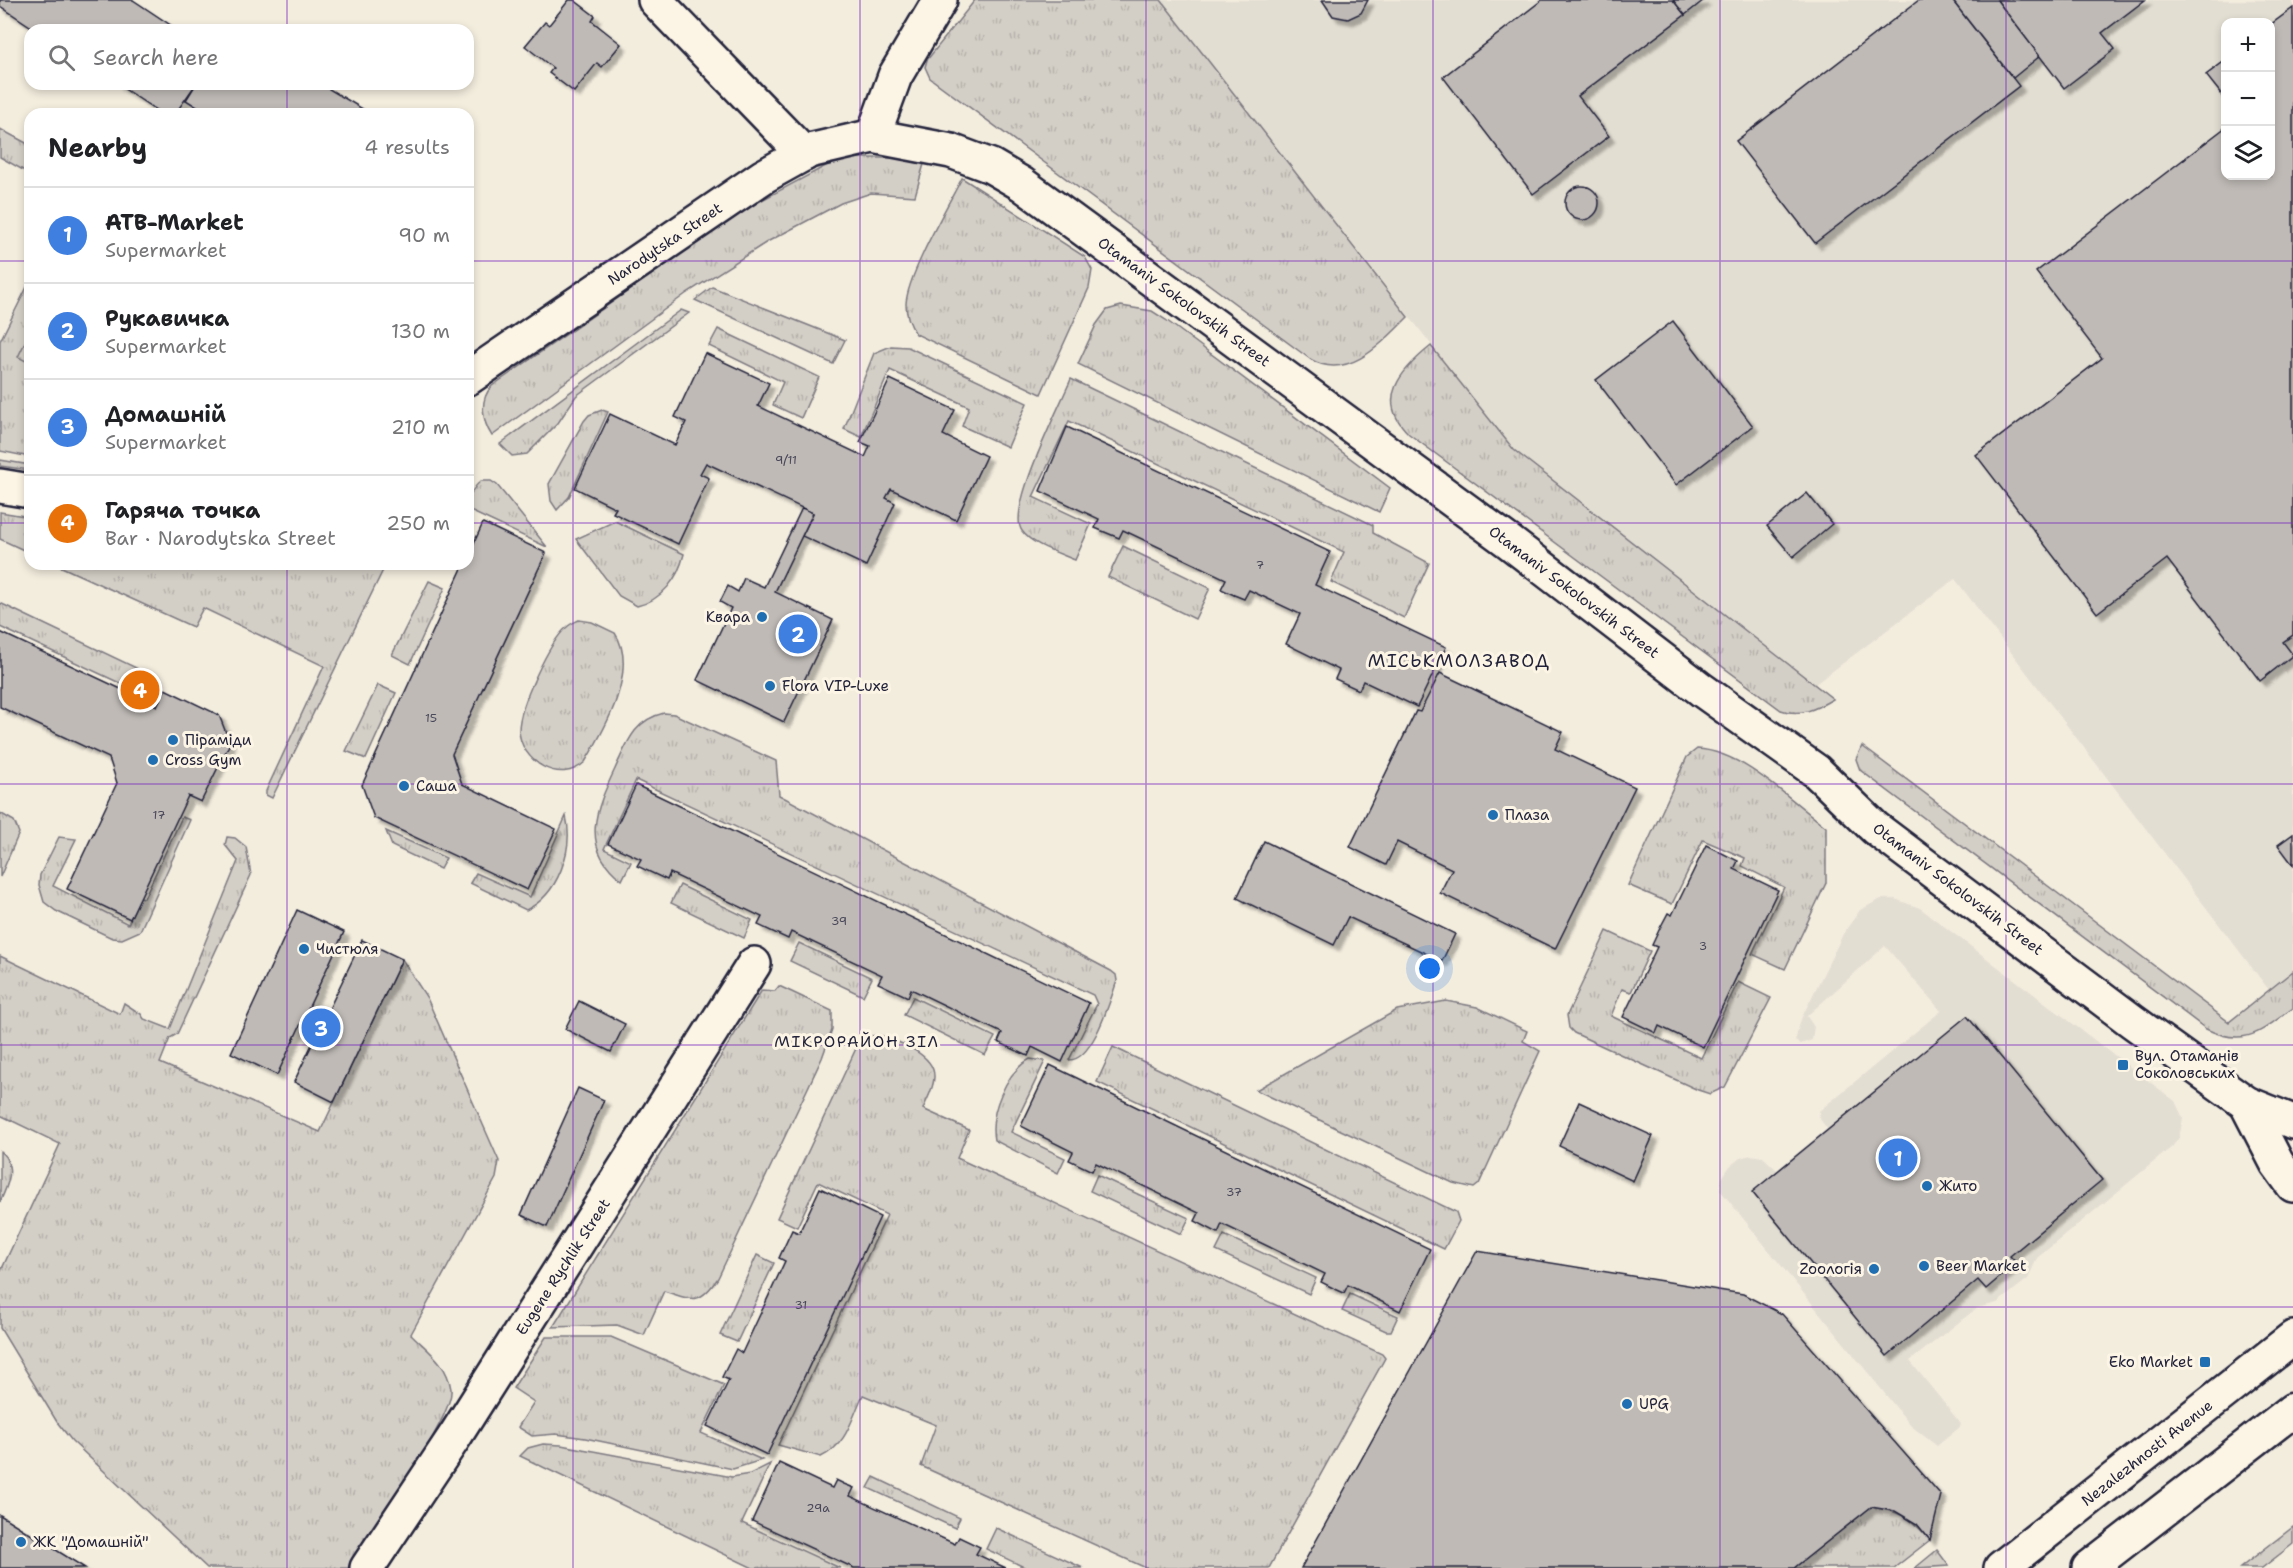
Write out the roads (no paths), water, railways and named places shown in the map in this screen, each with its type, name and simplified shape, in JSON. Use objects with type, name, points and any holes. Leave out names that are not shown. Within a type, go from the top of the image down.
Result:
[{"type":"street","points":[[655,0],[804,154]]},
{"type":"street","points":[[873,136],[895,76],[940,0]]},
{"type":"street","name":"Narodytska Street","points":[[474,374],[764,176],[804,154],[873,136]]},
{"type":"street","name":"Otamaniv Sokolovskih Street","points":[[873,136],[951,150],[991,166],[1022,184],[1508,541],[1702,690],[1816,771],[1875,828],[2246,1103],[2293,1122]]},
{"type":"street","points":[[0,486],[24,489]]},
{"type":"street","name":"Eugene Rychlik Street","points":[[367,1568],[461,1426],[754,964]]},
{"type":"street","name":"Otamaniv Sokolovskih Street","points":[[2246,1103],[2277,1163],[2293,1185]]},
{"type":"street","name":"Nezalezhnosti Avenue","points":[[2001,1568],[2293,1338]]},
{"type":"street","points":[[2089,1568],[2293,1411]]},
{"type":"place","name":"Квара","points":[[762,617]]},
{"type":"place","name":"Рукавичка","points":[[798,634]]},
{"type":"place","name":"Flora VIP-Luxe","points":[[770,686]]},
{"type":"place","name":"Гаряча точка","points":[[140,690]]},
{"type":"place","name":"Піраміди","points":[[173,740]]},
{"type":"place","name":"Cross Gym","points":[[153,760]]},
{"type":"place","name":"Саша","points":[[404,786]]},
{"type":"place","name":"Плаза","points":[[1493,815]]},
{"type":"place","name":"Чистюля","points":[[304,949]]},
{"type":"place","name":"Домашній","points":[[321,1028]]},
{"type":"place","name":"Вул. Отаманів Соколовських","points":[[2123,1065]]},
{"type":"place","name":"ATB-Market","points":[[1898,1158]]},
{"type":"place","name":"Жито","points":[[1927,1186]]},
{"type":"place","name":"Beer Market","points":[[1924,1266]]},
{"type":"place","name":"Zooлогія","points":[[1874,1269]]},
{"type":"place","name":"Eko Market","points":[[2205,1362]]},
{"type":"place","name":"UPG","points":[[1627,1404]]},
{"type":"place","name":"ЖК \"Домашній\"","points":[[21,1542]]},
{"type":"district","name":"МІСЬКМОЛЗАВОД","points":[[1459,661]]},
{"type":"district","name":"МІКРОРАЙОН ЗІЛ","points":[[857,1041]]}]
